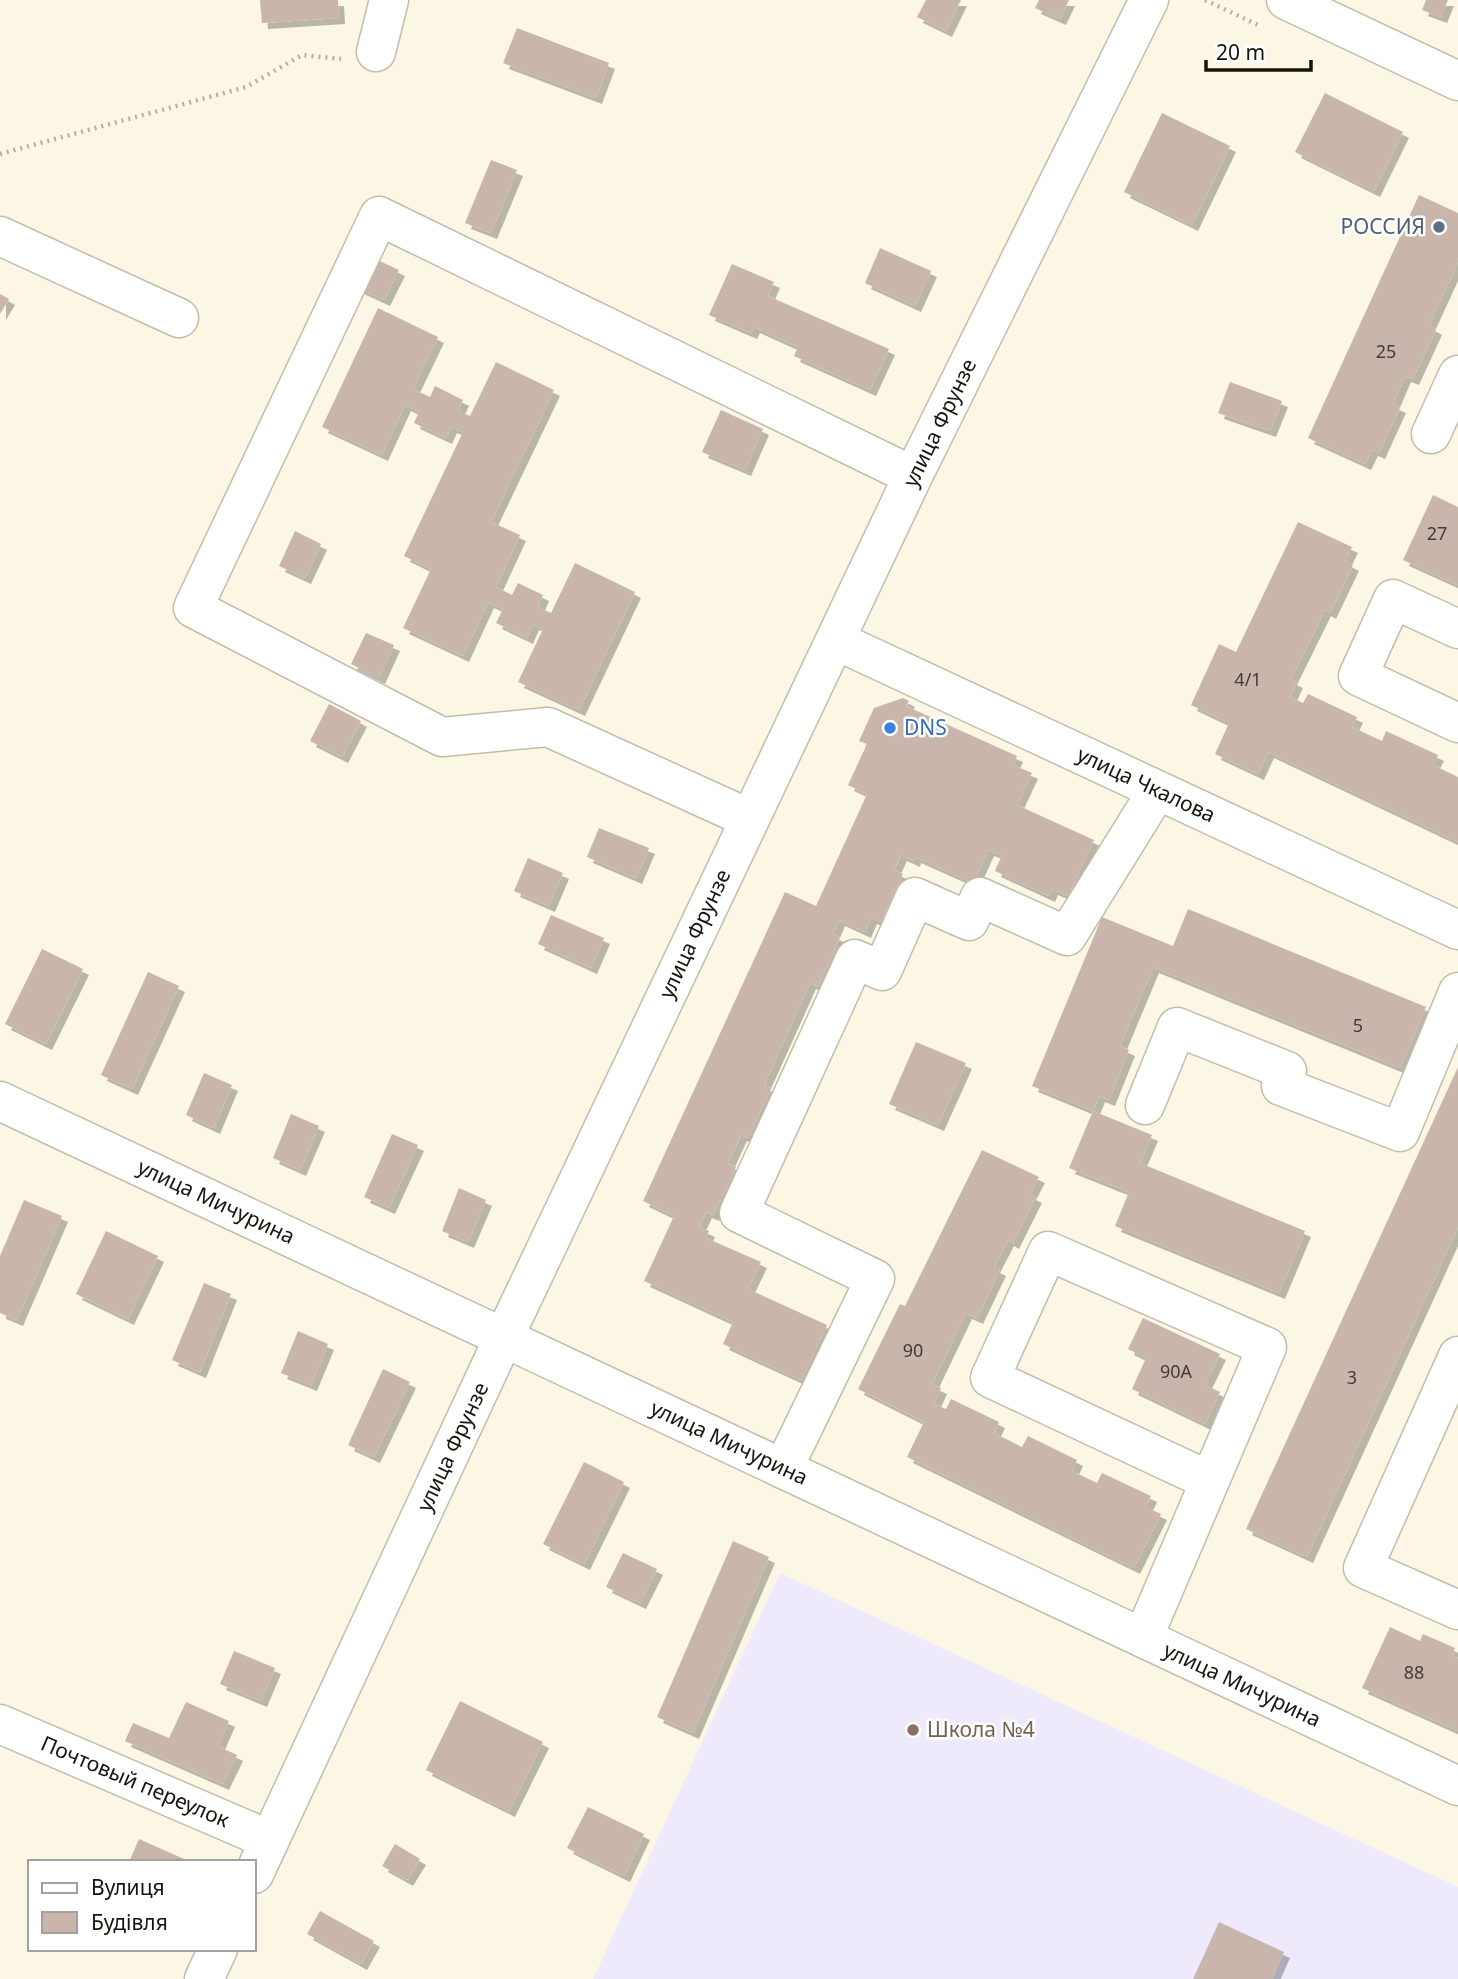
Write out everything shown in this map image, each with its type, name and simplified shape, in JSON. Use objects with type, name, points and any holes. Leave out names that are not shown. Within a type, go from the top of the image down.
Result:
[{"type":"street","points":[[376,52],[388,0]]},
{"type":"street","name":"улица Фрунзе","points":[[256,1870],[504,1337],[913,476],[1149,0]]},
{"type":"street","points":[[1286,0],[1458,81]]},
{"type":"street","points":[[750,819],[548,727],[442,737],[193,608],[379,216],[913,476]]},
{"type":"street","points":[[0,236],[179,318]]},
{"type":"street","points":[[1431,434],[1458,375]]},
{"type":"street","points":[[1458,629],[1393,599],[1358,676],[1458,723]]},
{"type":"street","name":"улица Чкалова","points":[[835,640],[1458,930]]},
{"type":"street","points":[[783,1469],[874,1279],[738,1213],[855,959],[882,971],[915,897],[969,921],[980,897],[1067,936],[1157,790]]},
{"type":"street","points":[[1145,1105],[1177,1027],[1287,1071],[1281,1086],[1400,1132],[1458,992]]},
{"type":"street","name":"улица Мичурина","points":[[0,1101],[1458,1787]]},
{"type":"street","points":[[1143,1638],[1267,1348],[1048,1251],[990,1378],[1210,1481]]},
{"type":"street","points":[[1458,1356],[1363,1568],[1458,1610]]},
{"type":"street","name":"Почтовый переулок","points":[[0,1724],[270,1840]]},
{"type":"street","points":[[204,1979],[217,1951]]},
{"type":"path","points":[[0,154],[246,87],[302,55],[353,60],[376,52]]},
{"type":"shaded area","name":"Школа №4","points":[[780,1573],[1458,1887],[1458,1979],[593,1979]]},
{"type":"building","points":[[260,0],[338,0],[339,18],[262,23]]},
{"type":"building","points":[[926,0],[961,0],[946,31],[917,17]]},
{"type":"building","points":[[1039,0],[1069,0],[1060,19],[1035,8]]},
{"type":"building","points":[[1426,0],[1448,0],[1441,17],[1422,10]]},
{"type":"building","points":[[517,28],[609,63],[596,98],[503,63]]},
{"type":"building","points":[[1325,93],[1403,132],[1374,191],[1295,152]]},
{"type":"building","points":[[1162,113],[1230,146],[1192,225],[1124,192]]},
{"type":"building","points":[[491,160],[517,170],[491,233],[465,223]]},
{"type":"building","points":[[1419,195],[1458,213],[1458,262],[1429,325],[1436,329],[1413,379],[1405,376],[1393,404],[1400,407],[1379,453],[1372,450],[1365,464],[1308,438]]},
{"type":"building","points":[[880,248],[931,271],[915,306],[865,283]]},
{"type":"building","points":[[373,258],[399,270],[384,300],[358,288]]},
{"type":"building","points":[[732,264],[774,282],[768,296],[889,349],[870,390],[794,356],[798,347],[754,327],[751,333],[709,315]]},
{"type":"building","points":[[0,294],[9,299],[0,314]]},
{"type":"building","points":[[378,308],[438,337],[413,389],[430,397],[435,386],[463,400],[458,411],[470,416],[496,362],[554,390],[491,522],[520,535],[496,587],[512,595],[518,583],[543,595],[538,607],[551,613],[575,563],[635,592],[579,710],[518,682],[543,629],[533,624],[527,638],[496,623],[503,609],[488,602],[463,656],[403,628],[431,569],[404,556],[463,432],[451,427],[446,438],[414,423],[419,412],[405,405],[382,455],[322,427]]},
{"type":"building","points":[[1230,382],[1282,401],[1270,431],[1218,413]]},
{"type":"building","points":[[721,410],[763,429],[745,470],[702,452]]},
{"type":"building","points":[[1433,495],[1458,507],[1458,585],[1403,560]]},
{"type":"building","points":[[1298,522],[1352,547],[1345,561],[1353,565],[1330,613],[1325,610],[1291,679],[1297,682],[1290,697],[1303,703],[1308,694],[1357,717],[1352,727],[1382,741],[1386,731],[1438,755],[1433,765],[1458,777],[1458,842],[1268,752],[1258,774],[1215,754],[1229,723],[1191,705],[1219,644],[1236,652]]},
{"type":"building","points":[[295,531],[321,544],[305,578],[279,566]]},
{"type":"building","points":[[366,633],[394,645],[379,678],[351,664]]},
{"type":"building","points":[[903,698],[909,701],[906,706],[1017,756],[1013,765],[1032,773],[1017,805],[1094,840],[1068,896],[1052,889],[1049,896],[995,871],[1002,855],[988,850],[973,883],[915,857],[914,861],[901,855],[894,870],[903,874],[881,922],[871,918],[865,932],[839,920],[833,934],[840,937],[818,987],[810,983],[764,1085],[771,1088],[748,1138],[741,1135],[728,1163],[736,1167],[713,1215],[706,1212],[699,1227],[709,1231],[706,1238],[761,1262],[748,1289],[827,1325],[801,1380],[723,1344],[733,1322],[644,1281],[674,1216],[643,1201],[785,892],[816,906],[867,794],[848,785],[867,744],[859,741],[874,708]]},
{"type":"building","points":[[329,704],[361,721],[342,757],[310,741]]},
{"type":"building","points":[[599,828],[649,848],[636,878],[587,857]]},
{"type":"building","points":[[528,858],[563,873],[549,906],[514,891]]},
{"type":"building","points":[[1188,909],[1426,1007],[1400,1068],[1153,967],[1120,1046],[1129,1050],[1109,1100],[1099,1096],[1093,1111],[1032,1086],[1102,917],[1173,946]]},
{"type":"building","points":[[551,915],[604,938],[591,968],[538,944]]},
{"type":"building","points":[[42,949],[83,969],[46,1044],[5,1024]]},
{"type":"building","points":[[148,972],[179,986],[132,1089],[101,1075]]},
{"type":"building","points":[[916,1042],[966,1063],[938,1125],[889,1104]]},
{"type":"building","points":[[1458,1067],[1458,1227],[1307,1557],[1246,1529]]},
{"type":"building","points":[[204,1073],[232,1085],[214,1128],[186,1115]]},
{"type":"building","points":[[1093,1111],[1152,1135],[1140,1163],[1305,1231],[1279,1293],[1115,1226],[1129,1192],[1069,1168]]},
{"type":"building","points":[[291,1114],[319,1126],[300,1170],[273,1158]]},
{"type":"building","points":[[392,1134],[418,1145],[389,1208],[364,1197]]},
{"type":"building","points":[[982,1150],[1039,1177],[1030,1194],[1036,1197],[1013,1243],[1008,1240],[994,1267],[1000,1270],[977,1318],[966,1313],[932,1384],[941,1388],[934,1404],[946,1409],[951,1399],[999,1422],[994,1433],[1022,1447],[1028,1436],[1077,1460],[1072,1471],[1097,1483],[1102,1473],[1151,1496],[1146,1507],[1161,1514],[1134,1568],[907,1457],[924,1422],[858,1389],[900,1304],[905,1306]]},
{"type":"building","points":[[459,1188],[486,1200],[468,1242],[442,1231]]},
{"type":"building","points":[[24,1200],[62,1216],[17,1320],[0,1313],[0,1256]]},
{"type":"building","points":[[106,1231],[158,1256],[128,1319],[76,1294]]},
{"type":"building","points":[[204,1283],[231,1294],[200,1372],[172,1360]]},
{"type":"building","points":[[1143,1318],[1220,1354],[1205,1385],[1220,1392],[1205,1424],[1132,1389],[1146,1358],[1128,1349]]},
{"type":"building","points":[[298,1331],[328,1344],[311,1385],[281,1373]]},
{"type":"building","points":[[383,1369],[410,1382],[374,1457],[348,1445]]},
{"type":"building","points":[[584,1462],[624,1482],[584,1564],[543,1544]]},
{"type":"building","points":[[733,1541],[769,1557],[693,1733],[657,1717]]},
{"type":"building","points":[[623,1553],[657,1569],[640,1603],[606,1587]]},
{"type":"building","points":[[1390,1627],[1420,1641],[1423,1634],[1455,1648],[1452,1655],[1458,1658],[1458,1731],[1362,1688]]},
{"type":"building","points":[[234,1651],[275,1668],[261,1701],[220,1684]]},
{"type":"building","points":[[460,1701],[543,1742],[509,1811],[426,1770]]},
{"type":"building","points":[[186,1702],[229,1721],[218,1746],[237,1755],[223,1784],[125,1741],[133,1723],[169,1738]]},
{"type":"building","points":[[588,1807],[644,1834],[624,1876],[567,1848]]},
{"type":"building","points":[[139,1839],[186,1860],[130,1860]]},
{"type":"building","points":[[395,1844],[420,1859],[407,1880],[382,1866]]},
{"type":"building","points":[[320,1911],[374,1941],[361,1964],[307,1934]]},
{"type":"building","points":[[1219,1922],[1284,1952],[1272,1979],[1193,1979]]},
{"type":"place","name":"РОССИЯ","points":[[1439,227]]},
{"type":"place","name":"DNS","points":[[890,728]]},
{"type":"place","name":"Школа №4","points":[[913,1730]]}]
